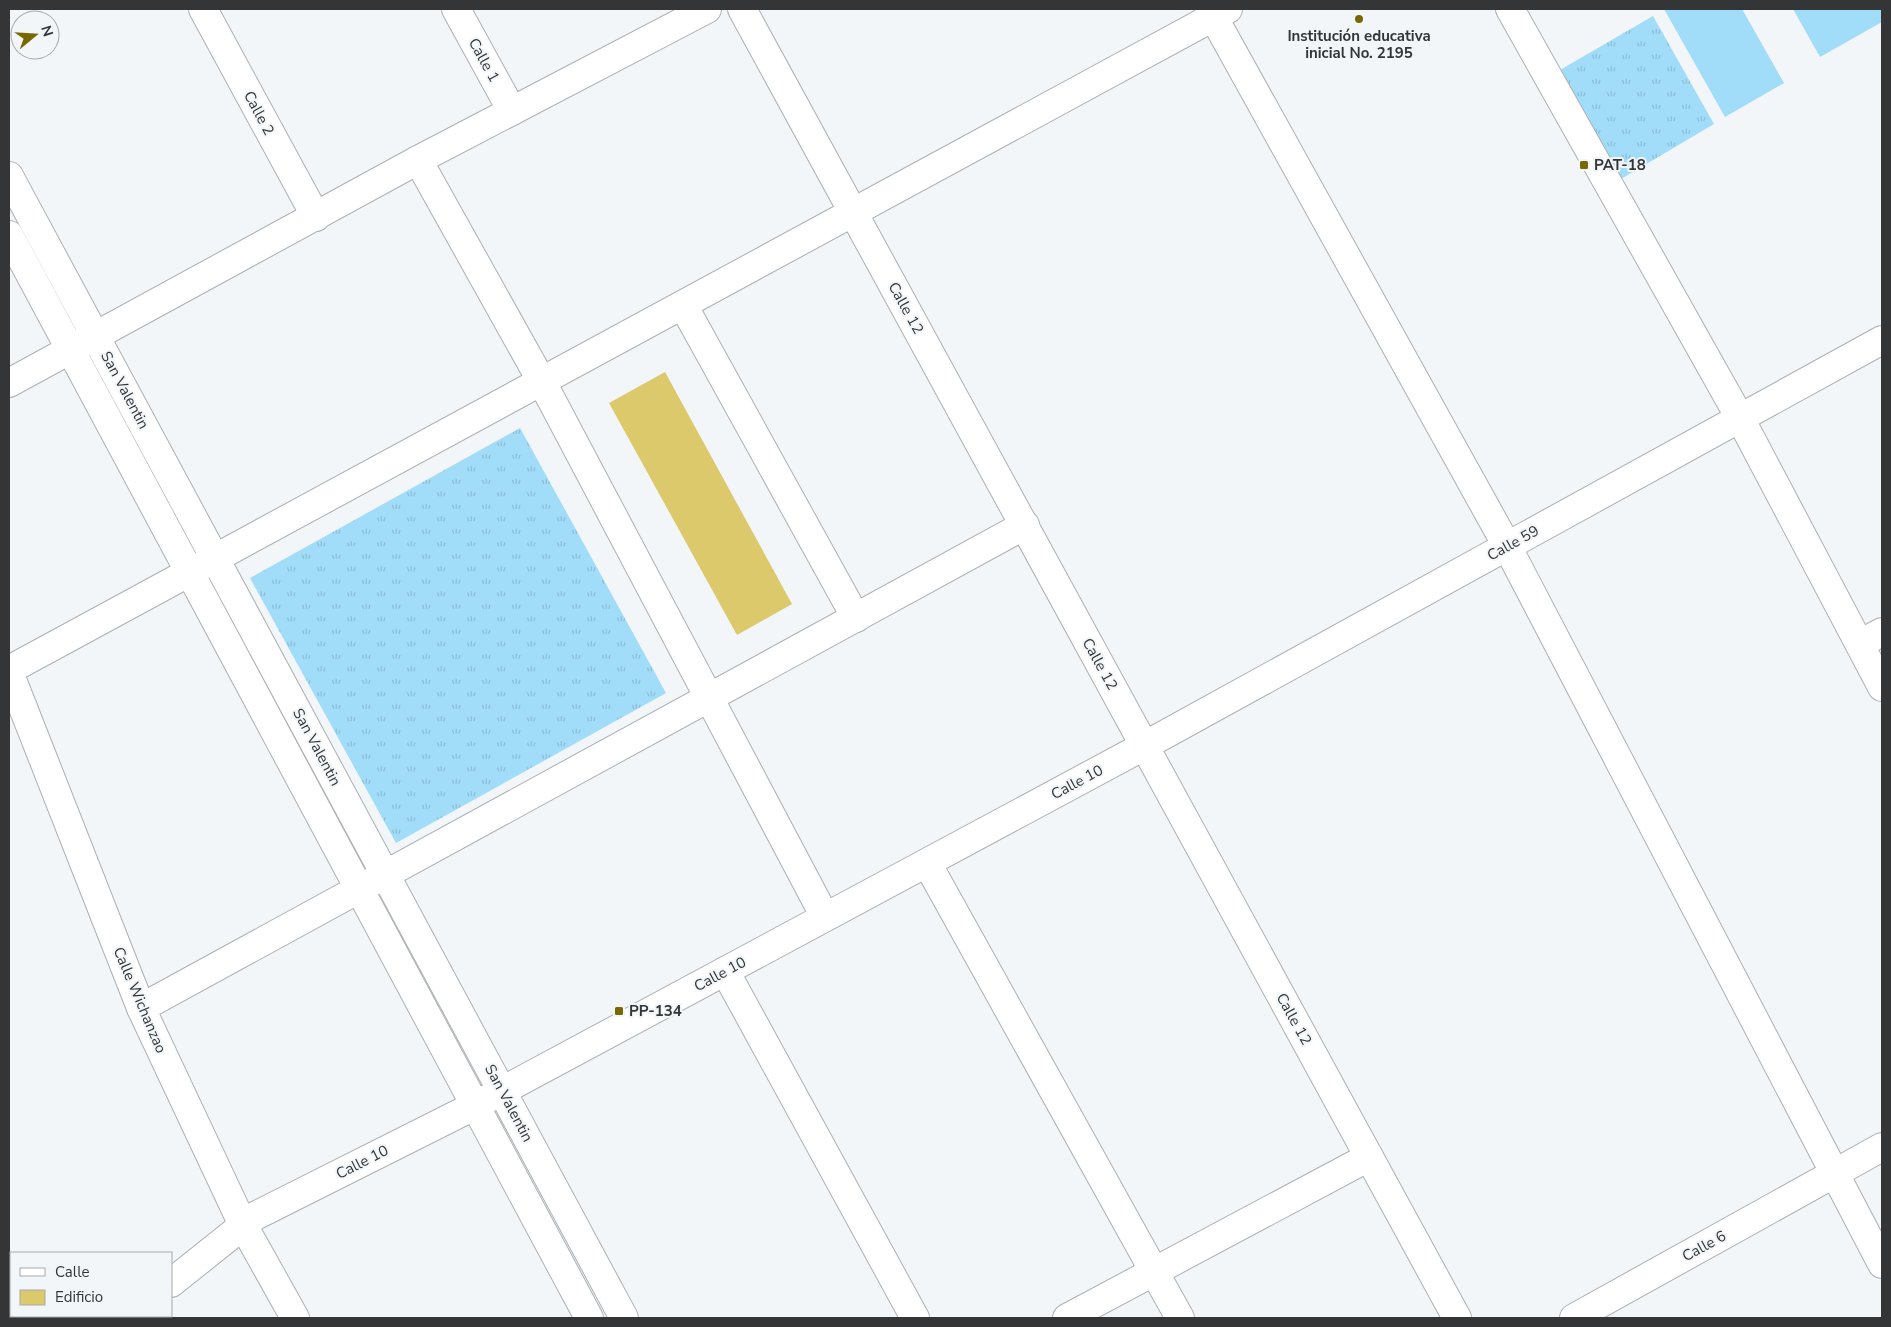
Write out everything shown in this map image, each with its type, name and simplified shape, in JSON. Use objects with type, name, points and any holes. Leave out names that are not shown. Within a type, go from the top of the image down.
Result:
[{"type":"street","name":"Calle 2","points":[[203,9],[316,217]]},
{"type":"street","name":"Calle 1","points":[[456,9],[512,111]]},
{"type":"street","points":[[9,383],[418,160],[707,9]]},
{"type":"street","name":"Calle 12","points":[[742,9],[1457,1318]]},
{"type":"street","points":[[1510,9],[1740,418],[1871,638],[1882,687]]},
{"type":"street","points":[[9,671],[215,557],[542,382],[1217,12],[1507,546],[1882,1264]]},
{"type":"street","points":[[418,160],[542,382],[826,917]]},
{"type":"street","name":"San Valentin","points":[[9,176],[624,1318]]},
{"type":"street","name":"San Valentin","points":[[9,235],[589,1318]]},
{"type":"street","points":[[683,305],[856,618]]},
{"type":"street","name":"Calle 59","points":[[1144,746],[1882,340]]},
{"type":"street","points":[[141,1008],[358,887],[1025,526]]},
{"type":"street","name":"Calle Wichanzao","points":[[9,671],[141,1008],[243,1224],[295,1318]]},
{"type":"street","name":"Calle 10","points":[[172,1282],[255,1216],[474,1106],[1144,746]]},
{"type":"street","points":[[927,863],[1180,1318]]},
{"type":"street","points":[[725,971],[915,1318]]},
{"type":"street","name":"Calle 6","points":[[1574,1318],[1882,1147]]},
{"type":"street","points":[[1067,1318],[1369,1157]]},
{"type":"green space","points":[[1664,9],[1742,9],[1784,83],[1725,117]]},
{"type":"green space","points":[[1793,9],[1882,9],[1882,22],[1820,57]]},
{"type":"green space","points":[[1653,16],[1714,124],[1621,179],[1560,70]]},
{"type":"green space","points":[[520,428],[666,693],[396,843],[250,578]]},
{"type":"building","points":[[665,372],[792,604],[737,635],[609,403]]},
{"type":"place","name":"Institución educativa inicial No. 2195","points":[[1359,19]]},
{"type":"place","name":"PAT-18","points":[[1584,165]]},
{"type":"place","name":"PP-134","points":[[619,1011]]}]
